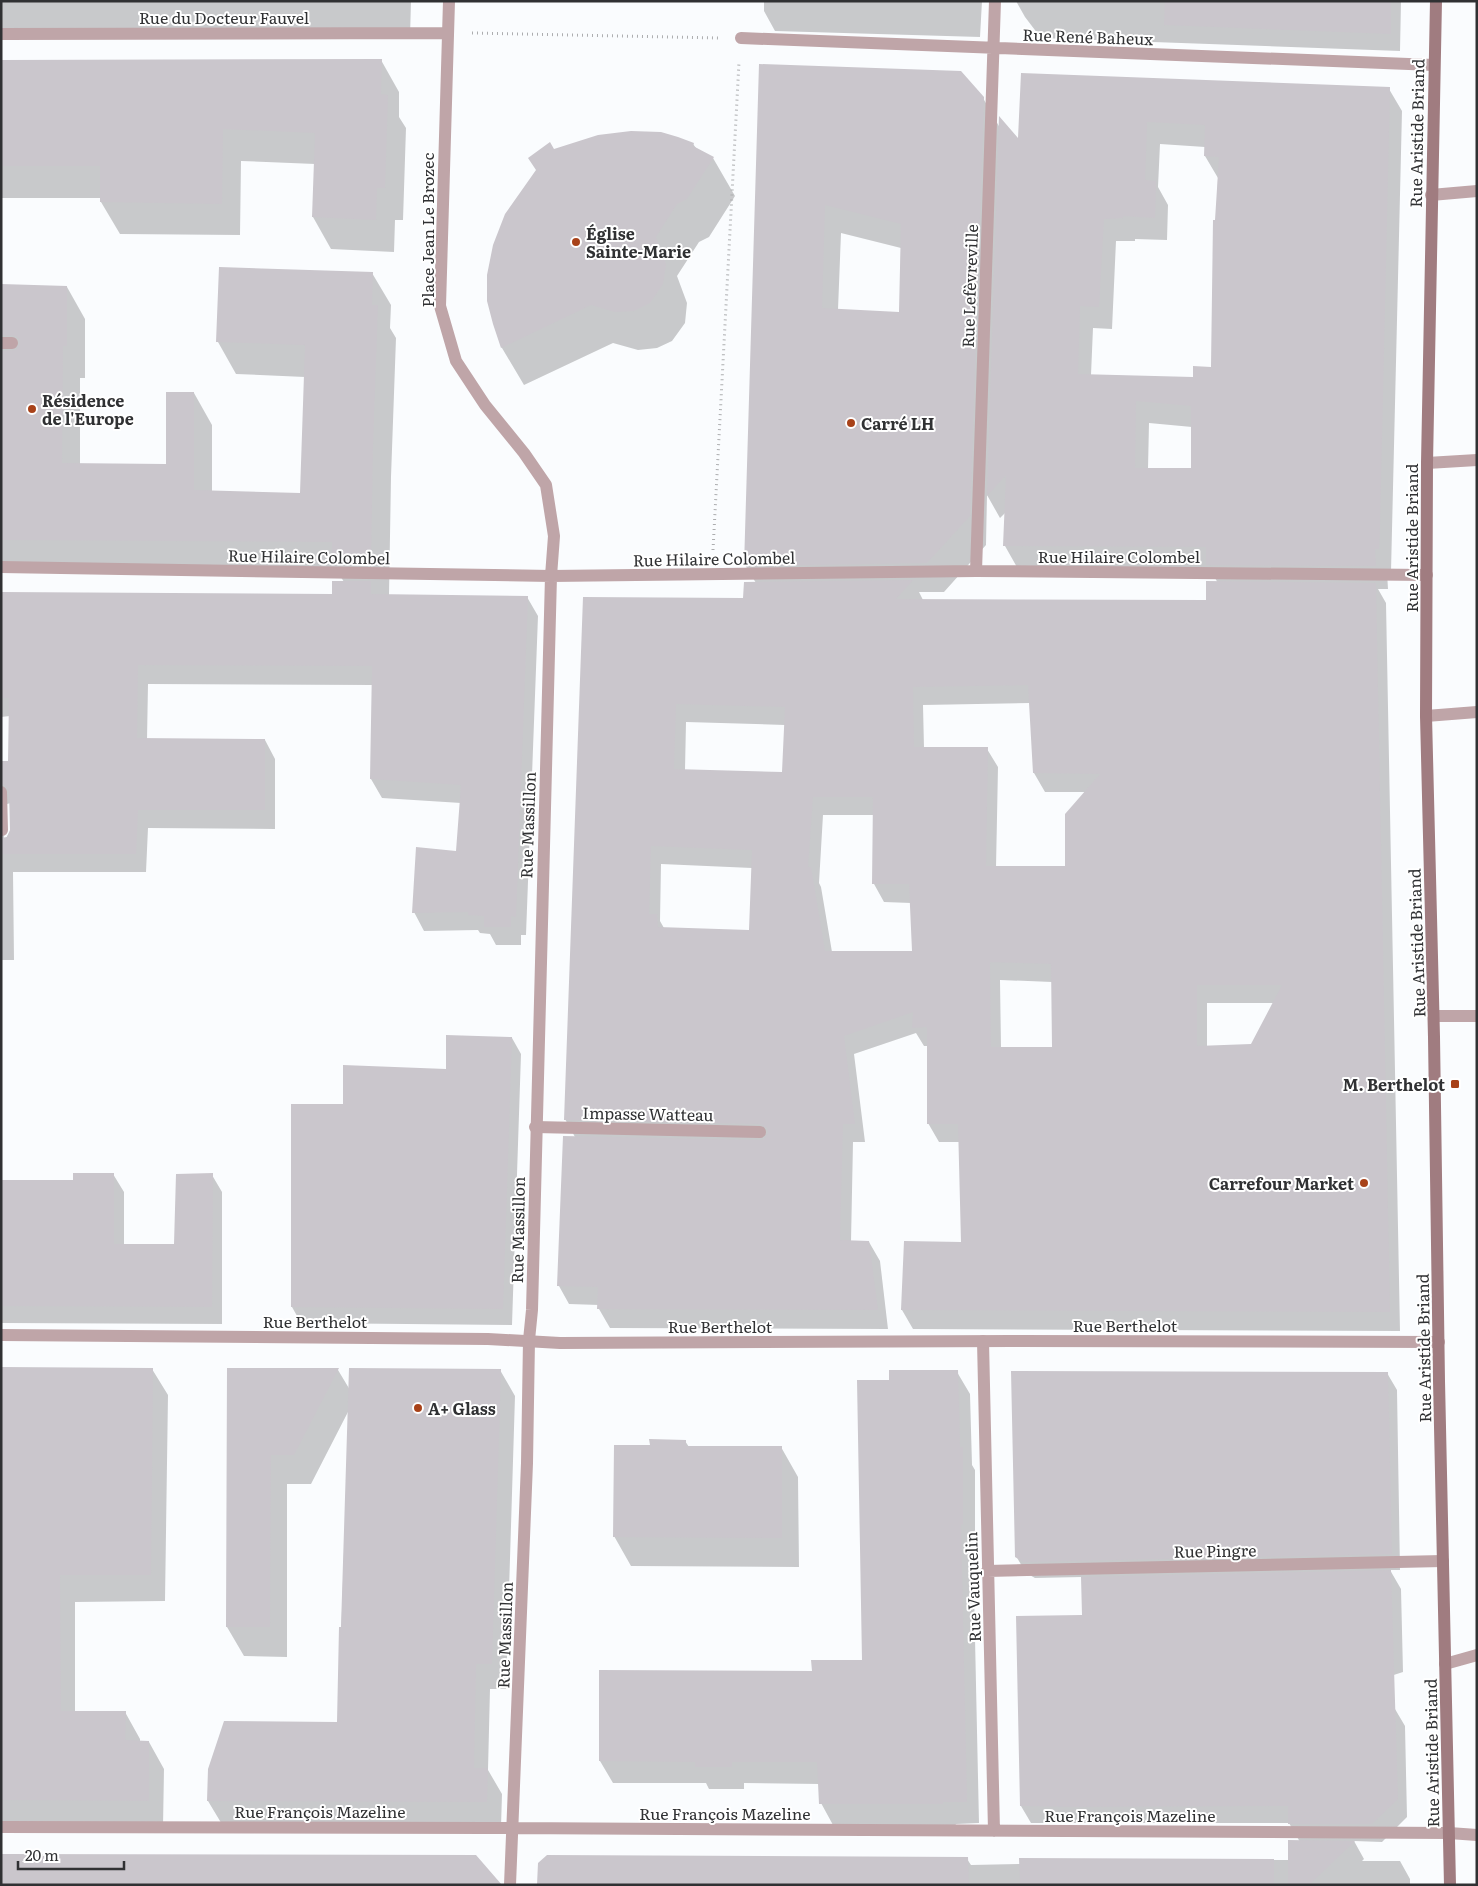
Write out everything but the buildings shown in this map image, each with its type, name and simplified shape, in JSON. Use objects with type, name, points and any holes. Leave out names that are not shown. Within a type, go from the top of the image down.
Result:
[{"type":"main road","name":"Rue Aristide Briand","points":[[1436,1],[1427,463],[1426,716],[1434,1016],[1450,1885]]},
{"type":"street","name":"Place Jean Le Brozec","points":[[449,1],[440,306],[456,361],[485,405],[524,453],[546,485],[554,536],[551,576]]},
{"type":"street","name":"Rue Lefèvreville","points":[[976,571],[995,1]]},
{"type":"street","name":"Rue du Docteur Fauvel","points":[[1,34],[447,33]]},
{"type":"street","name":"Rue René Baheux","points":[[741,38],[1434,66]]},
{"type":"street","points":[[1431,195],[1477,191]]},
{"type":"street","points":[[1427,463],[1477,460]]},
{"type":"street","name":"Rue Hilaire Colombel","points":[[1,567],[551,576],[976,571],[1427,575]]},
{"type":"street","name":"Rue Massillon","points":[[510,1885],[527,1463],[529,1340],[532,1310],[535,1127],[551,576]]},
{"type":"street","points":[[1426,716],[1477,712]]},
{"type":"street","points":[[1,792],[2,830]]},
{"type":"street","points":[[1434,1016],[1477,1016]]},
{"type":"street","name":"Impasse Watteau","points":[[535,1127],[760,1132]]},
{"type":"street","name":"Rue Berthelot","points":[[1,1335],[529,1340],[560,1343],[983,1341],[1439,1342]]},
{"type":"street","name":"Rue Vauquelin","points":[[983,1341],[994,1831]]},
{"type":"street","name":"Rue Pingre","points":[[987,1571],[1443,1562]]},
{"type":"street","points":[[1445,1664],[1477,1655]]},
{"type":"street","name":"Rue François Mazeline","points":[[1,1827],[1449,1833],[1477,1835]]},
{"type":"path","points":[[447,33],[741,38],[712,574]]},
{"type":"place","name":"Église Sainte-Marie","points":[[576,242]]},
{"type":"place","name":"Résidence de l'Europe","points":[[32,409]]},
{"type":"place","name":"Carré LH","points":[[851,423]]},
{"type":"place","name":"M. Berthelot","points":[[1455,1084]]},
{"type":"place","name":"Carrefour Market","points":[[1364,1183]]},
{"type":"place","name":"A+ Glass","points":[[418,1408]]}]
